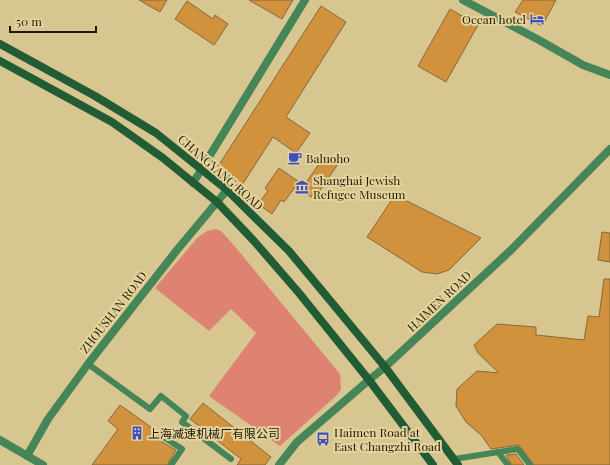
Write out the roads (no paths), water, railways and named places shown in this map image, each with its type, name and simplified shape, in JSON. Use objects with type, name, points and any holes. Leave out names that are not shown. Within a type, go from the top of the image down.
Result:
[{"type":"main road","name":"CHANGYANG ROAD","points":[[0,44],[95,96],[156,133],[227,190],[289,252],[333,304],[385,367],[456,462]]},
{"type":"main road","points":[[0,62],[112,122],[163,158],[217,202],[299,292],[369,380],[433,465]]},
{"type":"street","points":[[193,183],[305,0]]},
{"type":"street","points":[[464,0],[583,65],[610,75]]},
{"type":"street","name":"HAIMEN ROAD","points":[[279,465],[297,442],[385,367],[511,250],[610,149]]},
{"type":"street","name":"ZHOUSHAN ROAD","points":[[27,456],[48,419],[88,364],[177,250],[227,190]]},
{"type":"street","points":[[0,440],[43,465]]},
{"type":"lane","points":[[88,364],[150,409],[160,396],[186,416],[182,422],[231,459]]},
{"type":"lane","points":[[166,438],[182,449],[171,465]]},
{"type":"lane","points":[[456,462],[518,449],[530,465]]},
{"type":"lane","points":[[498,452],[508,465]]},
{"type":"place","name":"Ocean hotel","points":[[537,19]]},
{"type":"place","name":"Baluoho","points":[[295,158]]},
{"type":"place","name":"Shanghai Jewish Refugee Museum","points":[[302,187]]},
{"type":"place","name":"上海减速机械厂有限公司","points":[[137,433]]},
{"type":"place","name":"Haimen Road at East Changzhi Road","points":[[323,439]]}]
